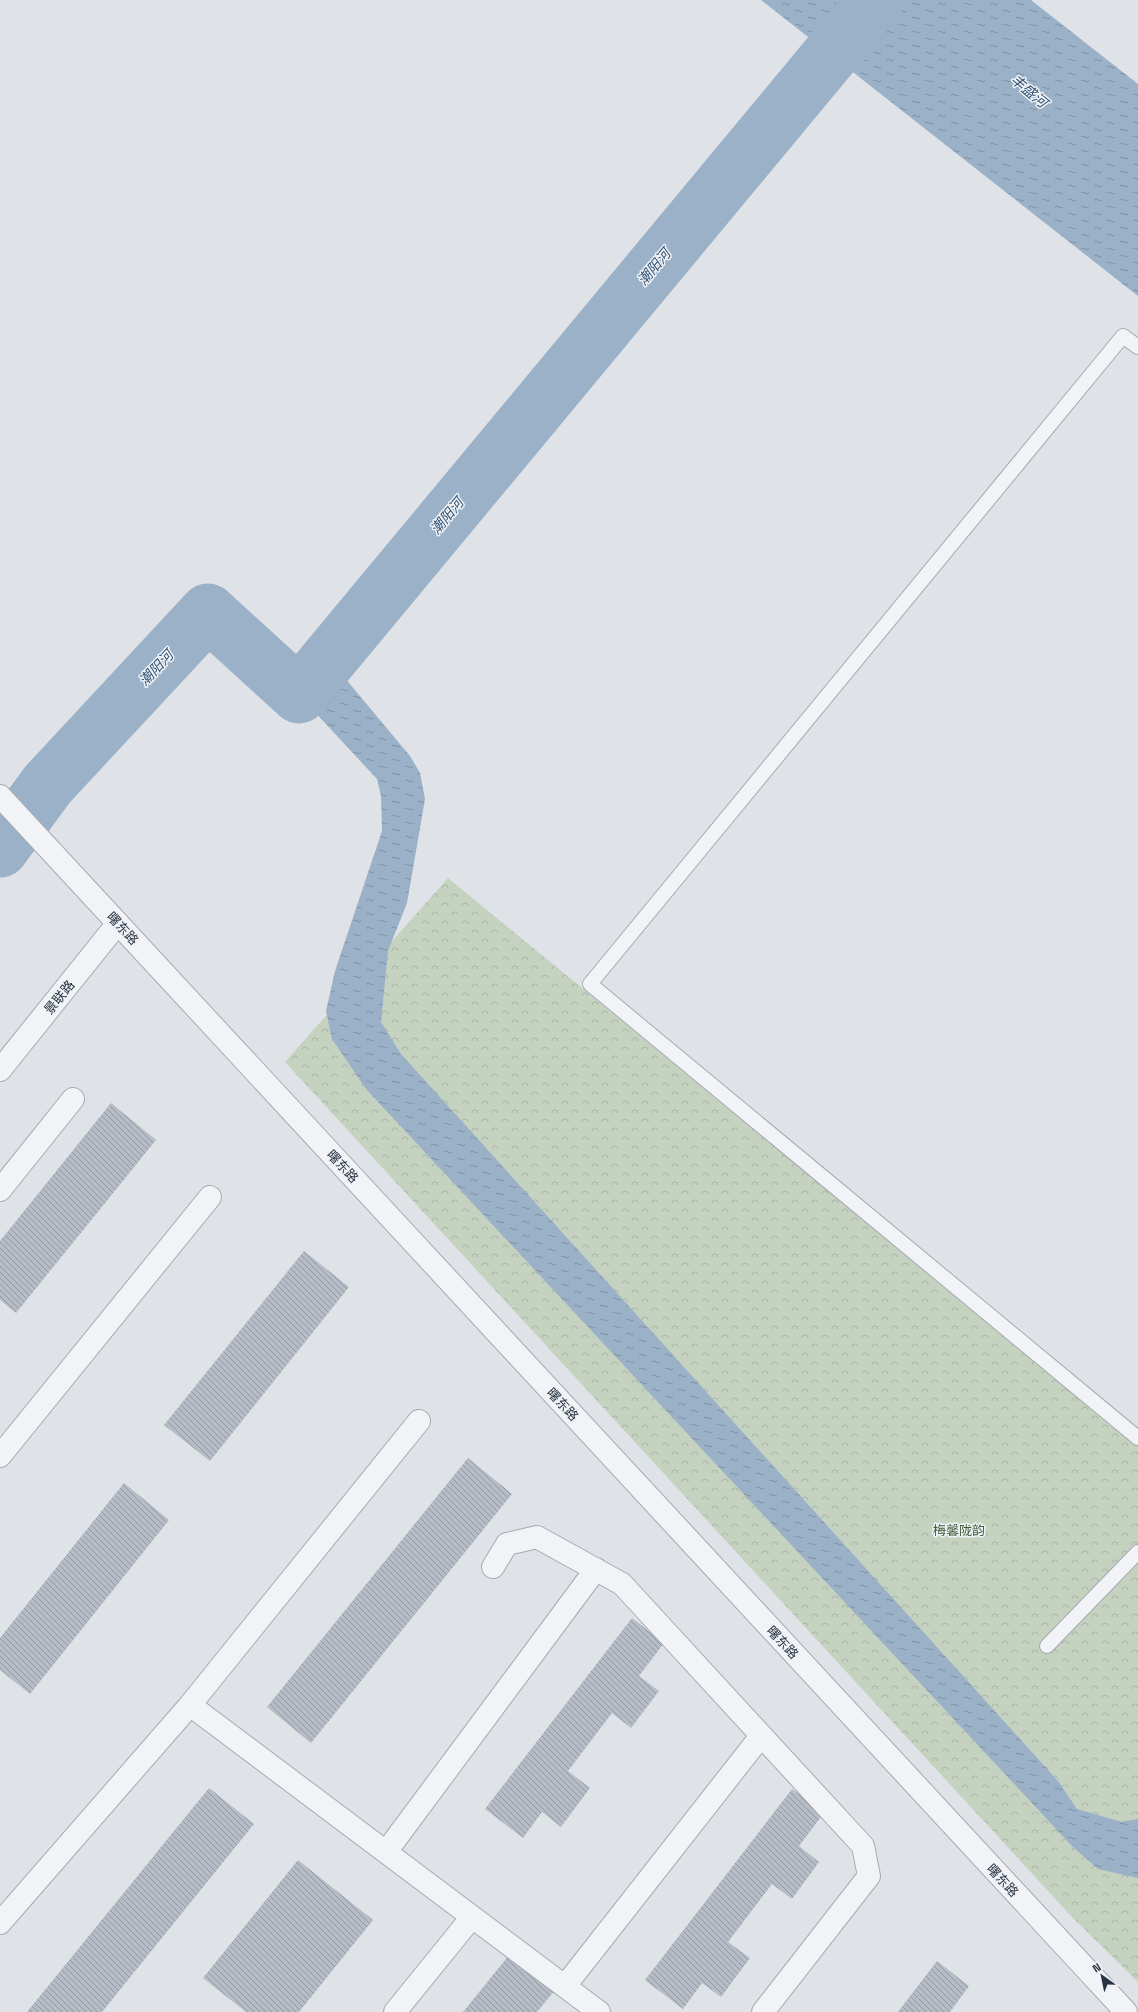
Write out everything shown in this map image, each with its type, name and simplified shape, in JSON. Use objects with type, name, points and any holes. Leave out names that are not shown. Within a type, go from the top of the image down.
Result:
[{"type":"street","name":"曙东路","points":[[0,796],[1122,2011]]},
{"type":"street","name":"景联路","points":[[0,1070],[118,923]]},
{"type":"street","points":[[0,1190],[73,1099]]},
{"type":"street","points":[[0,1456],[210,1197]]},
{"type":"street","points":[[0,1923],[190,1706],[419,1421]]},
{"type":"street","points":[[493,1567],[507,1544],[537,1538],[622,1584],[863,1846],[869,1876],[763,2012]]},
{"type":"street","points":[[386,1852],[596,1569]]},
{"type":"street","points":[[190,1706],[599,2012]]},
{"type":"street","points":[[565,1986],[761,1736]]},
{"type":"street","points":[[395,2012],[472,1917]]},
{"type":"lane","points":[[1138,347],[1123,336],[590,984],[1138,1438]]},
{"type":"lane","points":[[1047,1646],[1138,1552]]},
{"type":"green space","name":"梅馨陇韵","points":[[448,878],[1138,1445],[1138,1982],[1072,1917],[285,1062]]},
{"type":"water","name":"丰盛河","points":[[761,0],[1031,0],[1138,84],[1138,296]]},
{"type":"water","points":[[329,659],[410,756],[420,773],[425,799],[407,903],[388,951],[381,1022],[401,1054],[1058,1781],[1077,1809],[1122,1822],[1138,1819],[1138,1878],[1098,1869],[1073,1847],[366,1089],[332,1039],[326,1011],[335,971],[382,831],[381,796],[377,779],[299,695]]},
{"type":"building","points":[[111,1103],[156,1140],[16,1313],[0,1300],[0,1241]]},
{"type":"building","points":[[304,1251],[349,1287],[210,1461],[164,1425]]},
{"type":"building","points":[[468,1458],[512,1494],[311,1743],[267,1707]]},
{"type":"building","points":[[124,1483],[169,1520],[30,1694],[0,1670],[0,1638]]},
{"type":"building","points":[[632,1618],[664,1643],[639,1676],[659,1691],[631,1728],[612,1713],[568,1771],[590,1788],[561,1827],[542,1812],[523,1838],[485,1809]]},
{"type":"building","points":[[209,1788],[254,1824],[102,2012],[27,2012]]},
{"type":"building","points":[[792,1789],[824,1813],[799,1846],[819,1862],[792,1899],[772,1884],[728,1942],[750,1958],[721,1997],[702,1983],[683,2009],[645,1980]]},
{"type":"building","points":[[298,1860],[373,1920],[299,2012],[246,2012],[203,1978]]},
{"type":"building","points":[[510,1954],[555,1990],[537,2012],[463,2012]]},
{"type":"building","points":[[937,1961],[969,1986],[950,2012],[898,2012]]},
{"type":"waterway","name":"潮阳河","points":[[0,849],[48,784],[208,612],[299,695],[876,0]]}]
